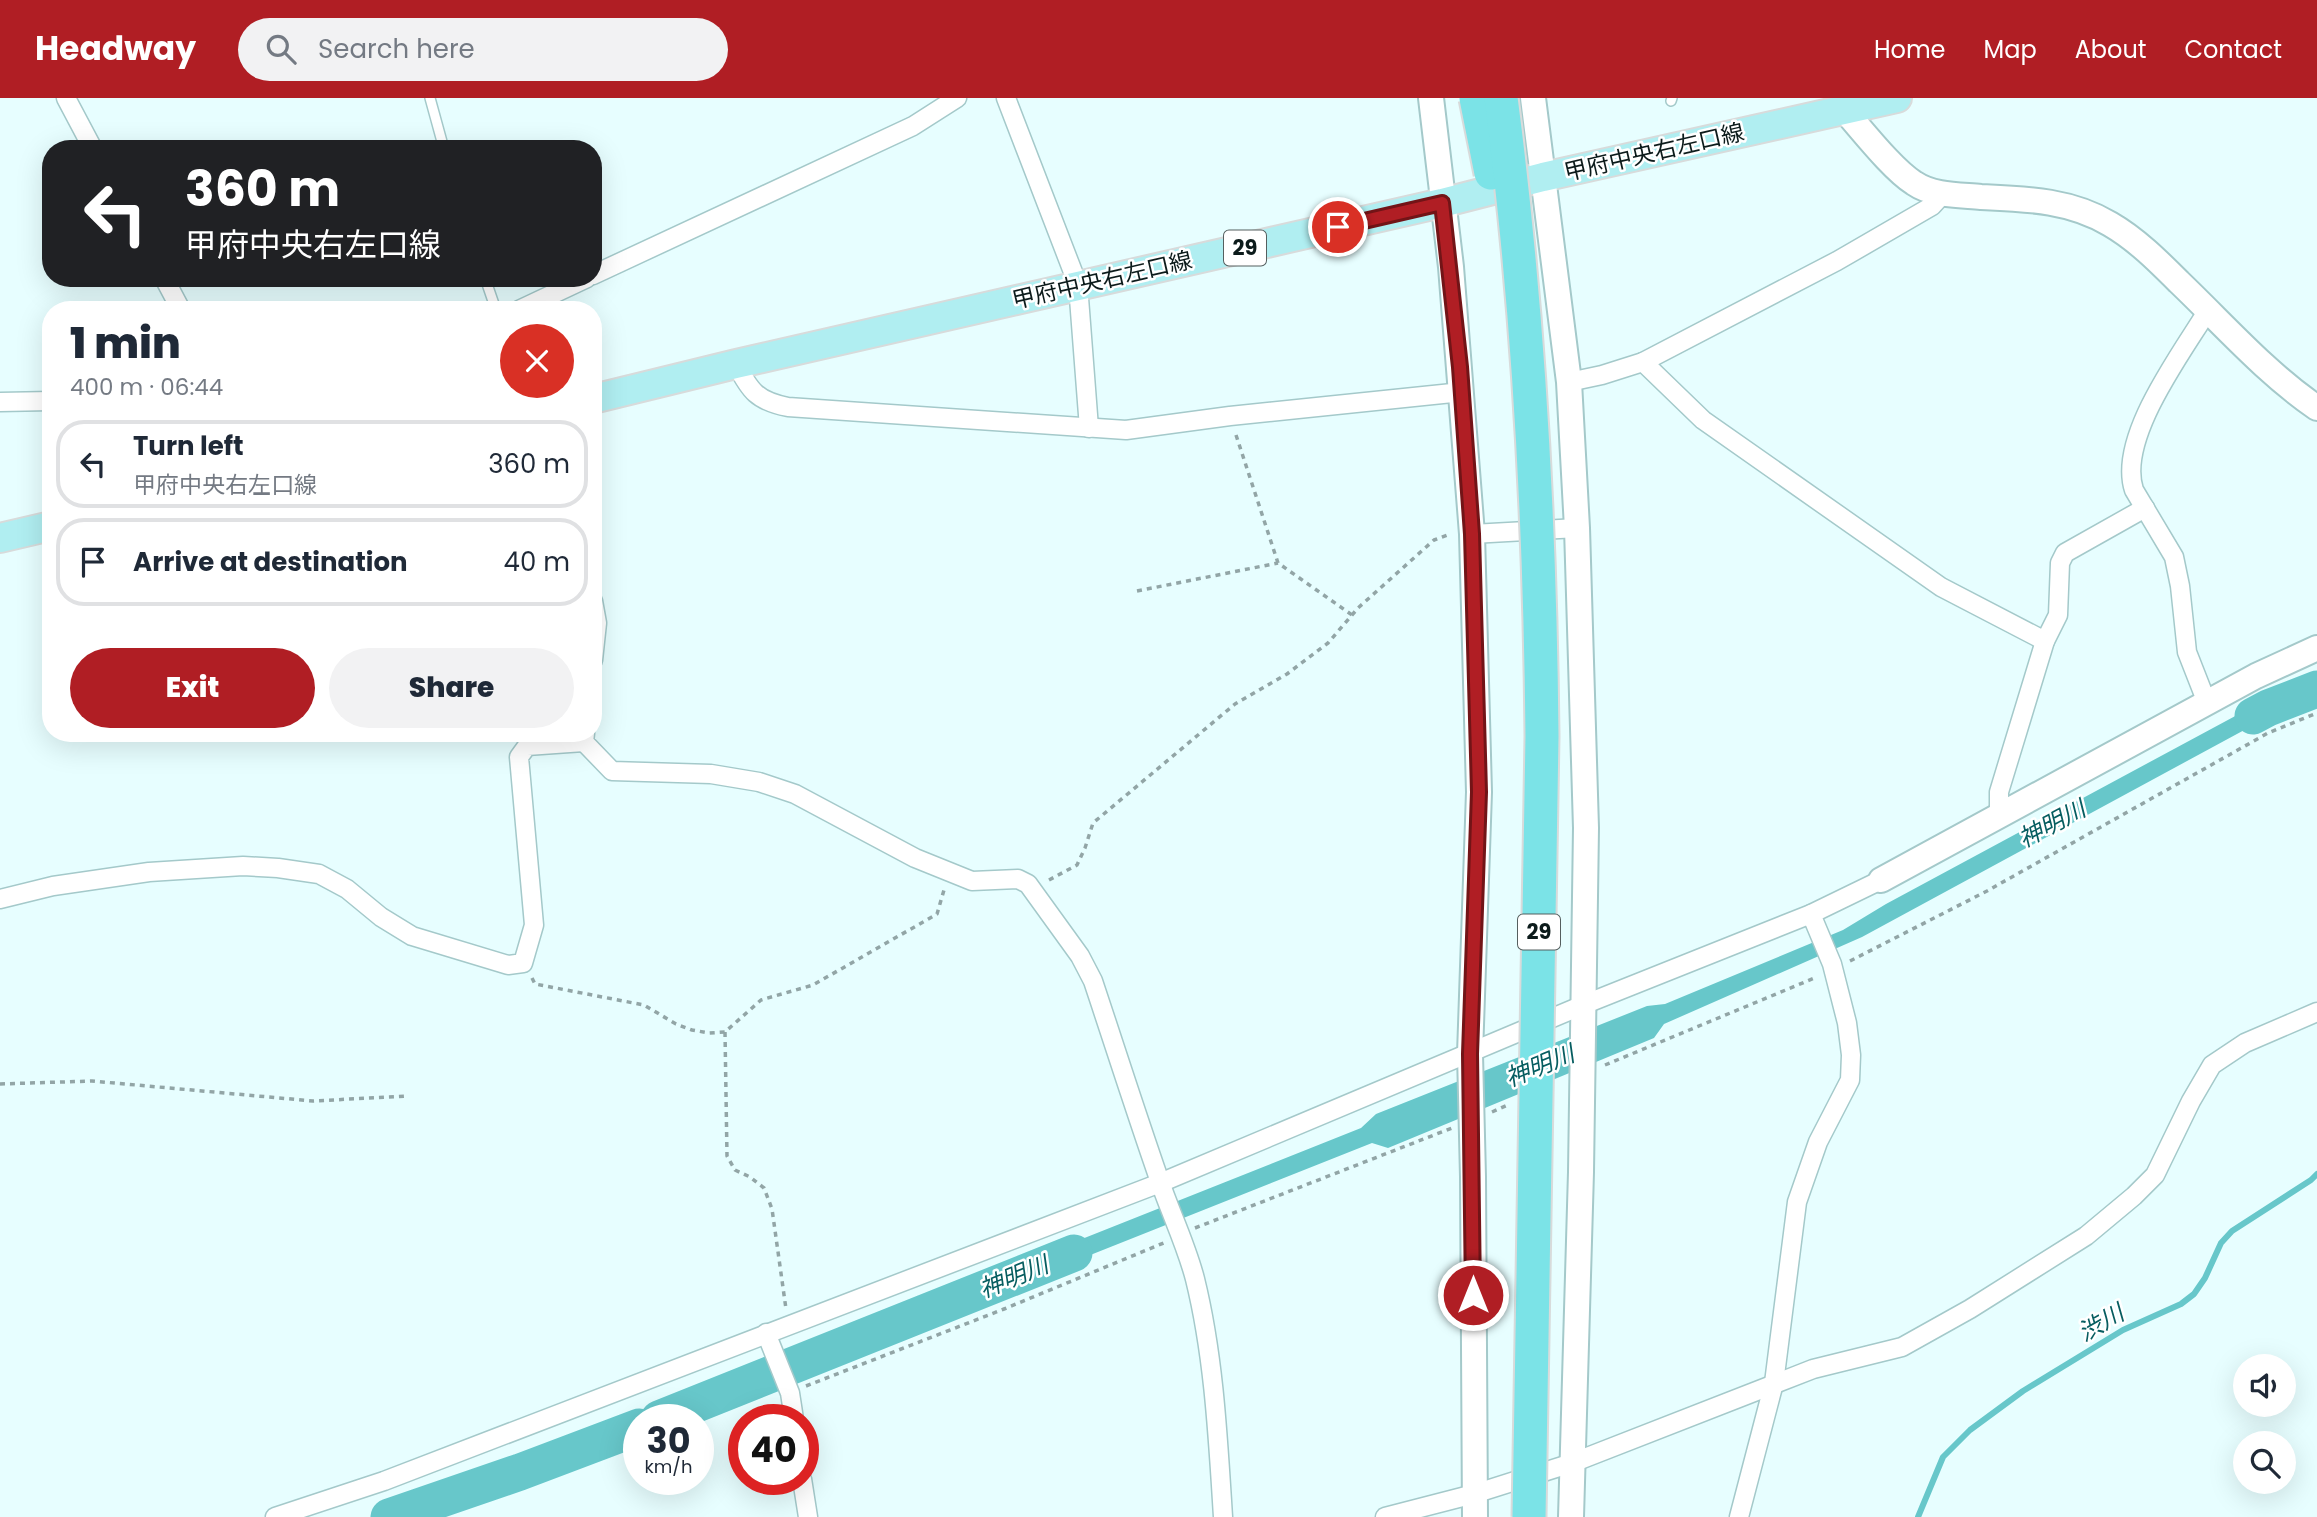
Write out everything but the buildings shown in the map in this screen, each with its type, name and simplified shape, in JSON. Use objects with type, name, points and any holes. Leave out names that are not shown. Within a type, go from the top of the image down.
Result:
[{"type":"highway","name":"29","points":[[1476,98],[1527,347]]},
{"type":"highway","name":"29","points":[[1501,98],[1515,204],[1527,347],[1541,609],[1542,736],[1529,1517]]},
{"type":"main road","name":"甲府中央右左口線","points":[[602,398],[736,364],[1442,203],[1838,104],[1897,98]]},
{"type":"main road","points":[[0,538],[42,528]]},
{"type":"street","points":[[66,98],[88,140]]},
{"type":"street","points":[[602,271],[913,126],[957,98]]},
{"type":"street","points":[[1006,98],[1078,285],[1089,428]]},
{"type":"street","points":[[1431,98],[1462,392],[1472,534],[1479,792],[1470,1063],[1474,1506]]},
{"type":"street","points":[[1533,98],[1569,382],[1577,528],[1586,828],[1571,1517]]},
{"type":"street","points":[[1838,104],[1914,184],[1943,194],[2034,200],[2086,211],[2111,224],[2138,243],[2292,391],[2317,408]]},
{"type":"street","points":[[1569,382],[1643,362],[1837,261],[1932,206],[1943,194]]},
{"type":"street","points":[[538,301],[568,287]]},
{"type":"street","points":[[2207,703],[2187,652],[2174,557],[2130,479],[2133,449],[2149,405],[2208,310]]},
{"type":"street","points":[[1643,362],[1703,420],[1941,587],[2045,641]]},
{"type":"street","points":[[736,364],[749,389],[768,403],[788,407],[1126,430],[1230,416],[1462,392]]},
{"type":"street","points":[[0,402],[42,401]]},
{"type":"street","points":[[1999,815],[1999,792],[2045,641],[2058,615],[2060,563],[2065,553],[2145,508]]},
{"type":"street","points":[[1472,534],[1577,528]]},
{"type":"street","points":[[275,1517],[769,1340],[788,1325],[1162,1186],[1470,1063],[1813,919],[2256,676],[2317,648]]},
{"type":"street","points":[[0,899],[53,886],[149,872],[243,866],[278,868],[319,874],[347,889],[381,918],[412,936],[508,965],[523,963],[534,925],[519,757],[527,746],[552,742]]},
{"type":"street","points":[[588,742],[612,771],[711,774],[759,782],[794,794],[915,858],[972,881],[1018,879],[1032,889],[1080,957],[1093,981],[1195,1278],[1208,1345],[1223,1517]]},
{"type":"street","points":[[1739,1517],[1774,1383],[1797,1202],[1818,1142],[1850,1080],[1851,1055],[1847,1023],[1832,964],[1813,919]]},
{"type":"street","points":[[1385,1517],[1474,1506],[1572,1463],[1774,1383],[1813,1369],[1902,1347],[1970,1309],[2085,1236],[2155,1175],[2212,1065],[2245,1043],[2317,1012]]},
{"type":"street","points":[[769,1340],[788,1388],[791,1404]]},
{"type":"street","points":[[805,1495],[808,1517]]},
{"type":"lane","points":[[430,98],[442,140]]},
{"type":"path","points":[[1230,416],[1278,563],[1352,615]]},
{"type":"path","points":[[1032,889],[1077,865],[1093,823],[1235,704],[1287,674],[1328,643],[1352,615],[1434,540],[1453,532],[1472,534]]},
{"type":"path","points":[[1137,591],[1278,563]]},
{"type":"path","points":[[523,963],[535,984],[645,1005],[684,1027],[709,1033],[725,1032],[761,1000],[813,985],[937,914],[948,871]]},
{"type":"path","points":[[725,1032],[727,1156],[735,1170],[764,1188],[772,1209],[788,1325]]},
{"type":"path","points":[[0,1084],[92,1081],[313,1101],[408,1096]]},
{"type":"water","points":[[2293,688],[2301,705],[2248,728],[1862,937],[1664,1024],[1654,1038],[1388,1148],[1372,1143],[1030,1279],[1024,1262],[1361,1128],[1376,1114],[1647,1006],[1665,1004],[1843,930],[1886,904],[2252,707]]},
{"type":"waterway","name":"神明川","points":[[2253,716],[2317,689]]},
{"type":"waterway","name":"渋川","points":[[1918,1517],[1943,1457],[1970,1430],[2023,1391],[2123,1330],[2181,1304],[2194,1294],[2205,1278],[2221,1243],[2232,1231],[2317,1174]]},
{"type":"waterway","name":"神明川","points":[[696,1404],[1074,1253]]},
{"type":"waterway","name":"神明川","points":[[389,1517],[623,1433]]},
{"type":"route","points":[[1338,227],[1442,203],[1451,267],[1472,534],[1479,792],[1470,1054],[1473,1295]]}]
